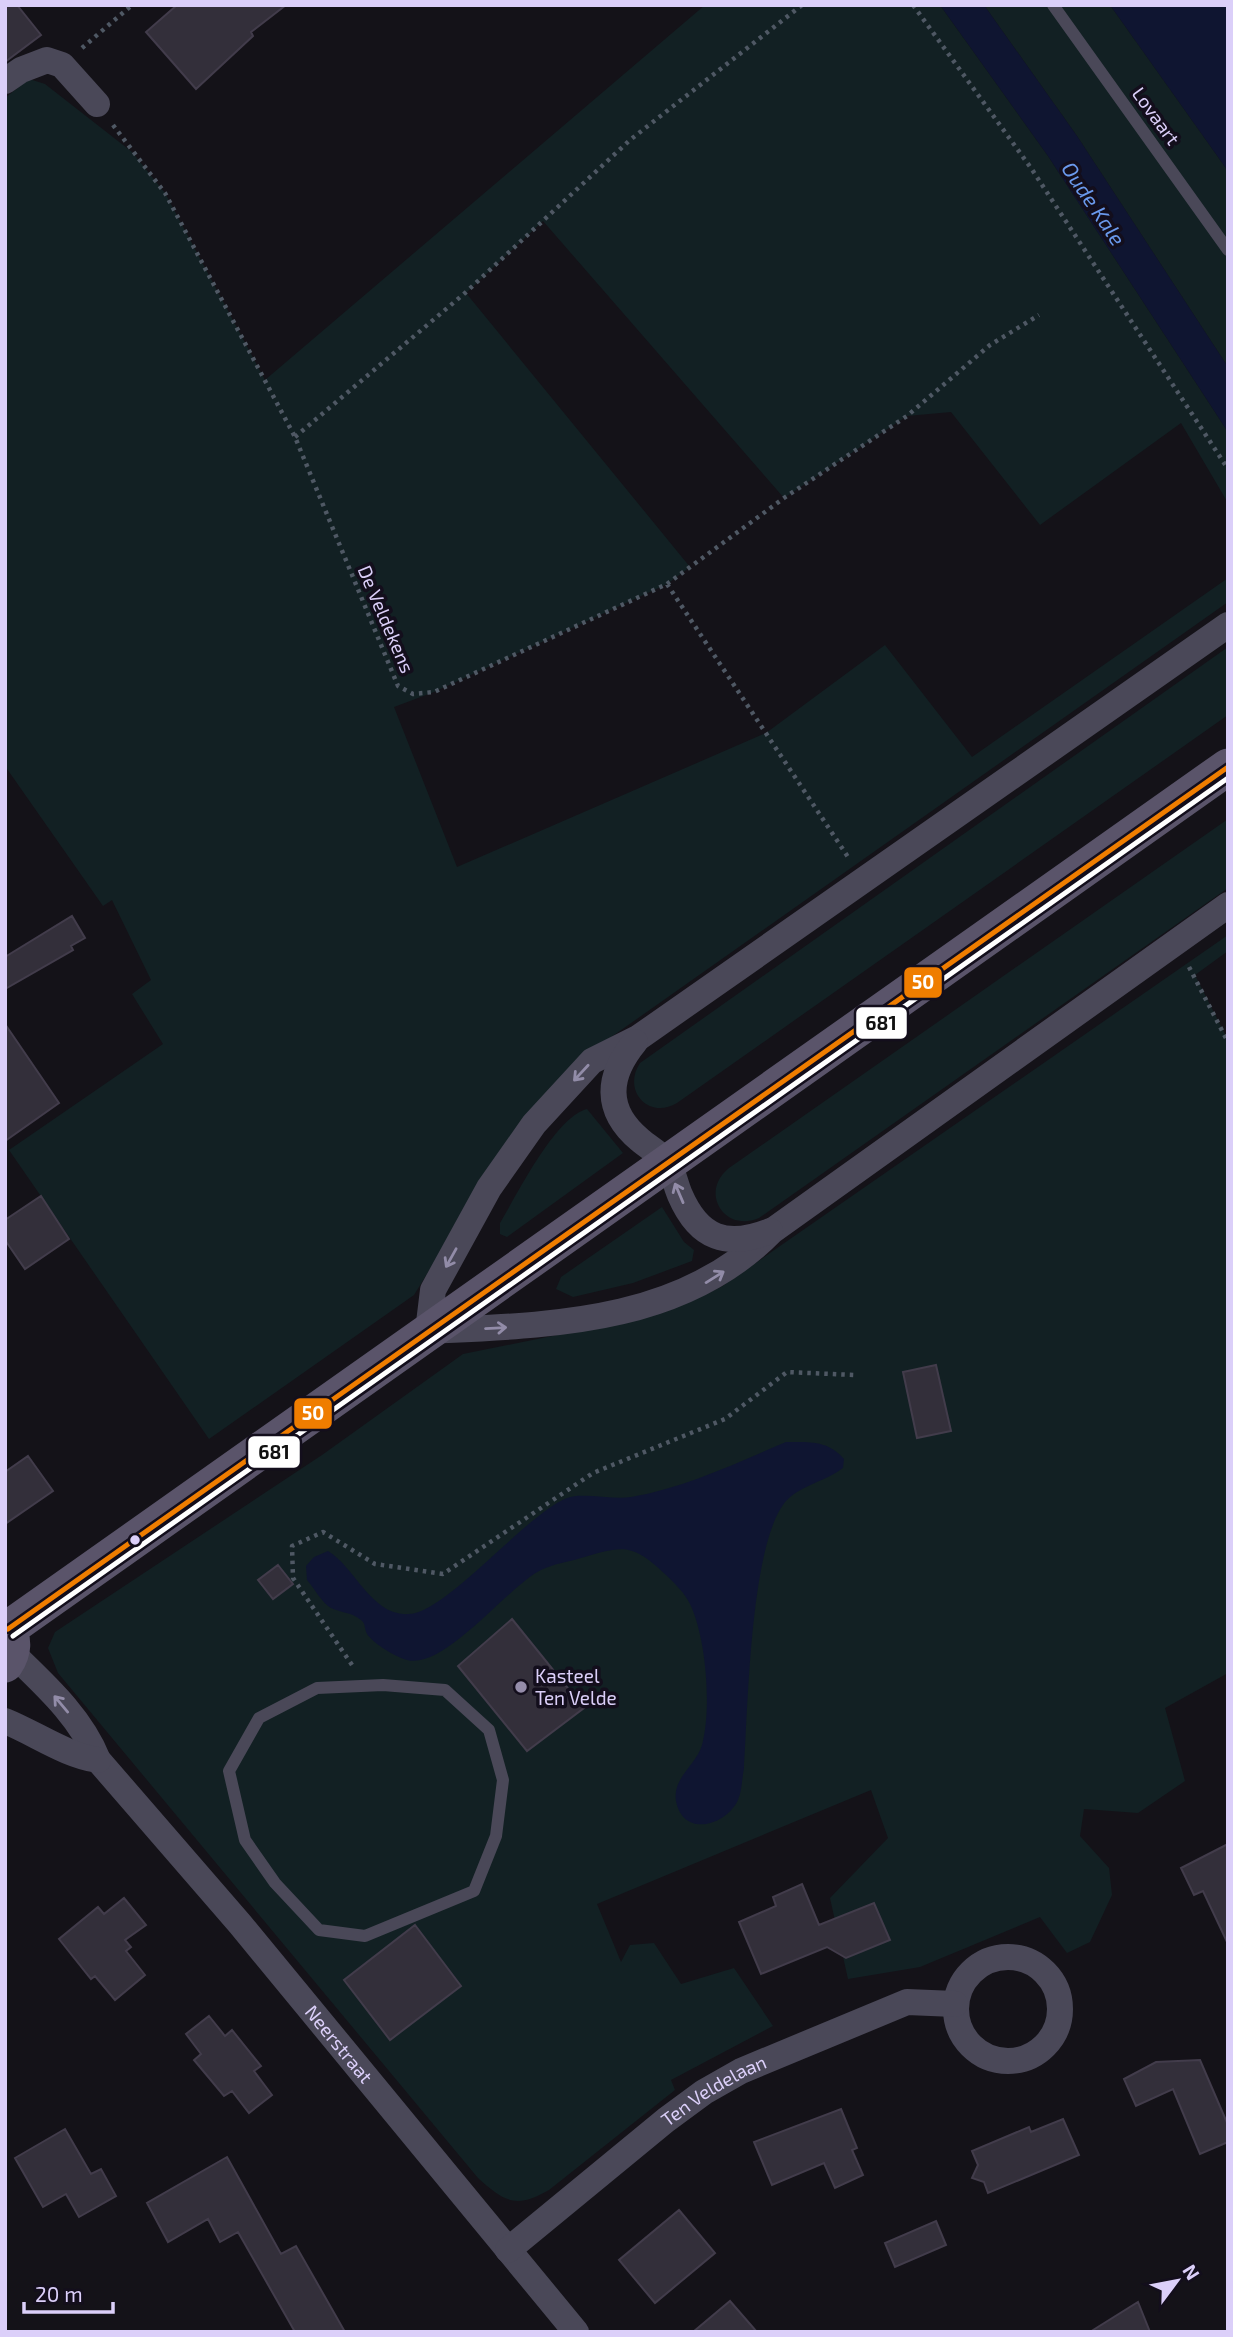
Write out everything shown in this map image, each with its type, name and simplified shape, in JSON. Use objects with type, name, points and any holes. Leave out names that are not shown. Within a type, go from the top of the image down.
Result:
[{"type":"street","points":[[5,81],[21,70],[47,60],[62,65],[97,104]]},
{"type":"street","points":[[428,1331],[433,1290],[489,1188],[534,1124],[592,1061],[638,1038],[1228,625]]},
{"type":"street","points":[[8,1643],[428,1331],[1228,767]]},
{"type":"street","points":[[428,1331],[556,1325],[640,1307],[700,1286],[747,1257],[772,1231],[1228,905]]},
{"type":"street","points":[[638,1038],[621,1059],[613,1080],[614,1102],[623,1122],[638,1139],[667,1161],[686,1207],[705,1232],[726,1240],[749,1240],[772,1231]]},
{"type":"street","name":"Neerstraat","points":[[8,1643],[89,1737],[98,1760],[240,1924],[576,2332]]},
{"type":"street","points":[[5,1721],[40,1736],[75,1756],[98,1760]]},
{"type":"street","points":[[1004,1957],[1020,1958],[1037,1965],[1050,1978],[1059,1994],[1060,2018],[1054,2036],[1042,2050],[1021,2061],[1002,2062],[985,2057],[970,2046],[960,2031],[955,2004],[960,1986],[971,1971],[986,1961],[1004,1957]]},
{"type":"street","name":"Ten Veldelaan","points":[[508,2250],[666,2120],[704,2092],[741,2071],[907,2001],[955,2004]]},
{"type":"lane","name":"Lovaart","points":[[1053,5],[1228,250]]},
{"type":"lane","points":[[367,1686],[445,1690],[489,1730],[503,1780],[496,1836],[474,1891],[366,1936],[319,1930],[275,1883],[245,1840],[229,1771],[259,1718],[317,1688],[367,1686]]},
{"type":"path","points":[[62,65],[132,5]]},
{"type":"path","points":[[295,437],[466,293],[630,140],[802,5]]},
{"type":"path","points":[[913,5],[1031,168],[1228,469]]},
{"type":"path","name":"De Veldekens","points":[[97,104],[165,193],[295,437],[398,686],[413,694],[434,692],[667,584],[784,498],[907,416],[990,345],[1040,314]]},
{"type":"path","points":[[667,584],[864,880]]},
{"type":"path","points":[[1173,944],[1195,975],[1228,1042]]},
{"type":"path","points":[[367,1686],[293,1578],[292,1546],[323,1532],[375,1564],[443,1574],[593,1473],[725,1419],[787,1372],[854,1375]]},
{"type":"shaded area","points":[[705,5],[940,5],[1048,156],[1228,432],[1228,503],[1181,423],[1040,525],[951,412],[907,416],[784,498],[543,221],[466,293],[690,567],[667,584],[434,692],[394,707],[457,867],[766,733],[885,645],[972,757],[1228,578],[1228,602],[590,1052],[515,1132],[414,1295],[209,1439],[9,1150],[163,1044],[132,994],[151,980],[112,900],[103,906],[5,766],[5,98],[29,79],[45,84],[132,152],[165,193],[265,380]]},
{"type":"shaded area","points":[[984,5],[1110,5],[1228,171],[1228,367],[1077,136]]},
{"type":"shaded area","points":[[1228,647],[1228,715],[677,1103],[656,1108],[641,1100],[634,1083],[640,1063]]},
{"type":"shaded area","points":[[1228,819],[1228,888],[759,1218],[735,1220],[720,1208],[716,1188],[729,1168]]},
{"type":"shaded area","points":[[1228,935],[1228,951],[1195,975],[1228,1040],[1228,1673],[1165,1708],[1185,1781],[1138,1813],[1084,1809],[1080,1836],[1109,1868],[1112,1895],[1090,1942],[1067,1953],[1040,1917],[920,1967],[848,1979],[830,1898],[888,1838],[871,1790],[597,1904],[621,1962],[630,1945],[654,1943],[681,1984],[734,1968],[773,2026],[671,2080],[675,2090],[549,2190],[528,2200],[519,2201],[496,2193],[478,2178],[58,1673],[48,1648],[55,1632],[322,1455],[463,1354],[616,1323],[683,1304],[721,1287]]},
{"type":"shaded area","points":[[587,1109],[623,1153],[507,1237],[500,1234],[500,1223],[538,1158],[562,1126]]},
{"type":"shaded area","points":[[662,1207],[684,1242],[694,1250],[692,1261],[633,1283],[573,1297],[556,1289],[561,1277]]},
{"type":"water","name":"Oude Kale","points":[[940,5],[984,5],[1077,136],[1228,367],[1228,432],[1048,156]]},
{"type":"water","points":[[1110,5],[1228,5],[1228,171]]},
{"type":"water","points":[[786,1442],[825,1445],[844,1459],[843,1468],[793,1495],[775,1520],[765,1550],[758,1587],[740,1793],[732,1809],[715,1821],[705,1824],[687,1820],[680,1813],[676,1801],[678,1785],[699,1752],[705,1730],[706,1673],[700,1635],[696,1618],[685,1596],[645,1557],[636,1552],[618,1549],[541,1570],[457,1640],[439,1653],[422,1660],[407,1660],[379,1646],[367,1634],[361,1620],[328,1606],[307,1580],[306,1566],[314,1557],[328,1551],[338,1558],[374,1600],[396,1613],[409,1614],[425,1609],[444,1598],[530,1523],[567,1498],[624,1498],[671,1488]]},
{"type":"building","points":[[5,5],[17,5],[41,35],[5,62]]},
{"type":"building","points":[[177,5],[286,5],[251,32],[253,36],[196,89],[146,32]]},
{"type":"building","points":[[72,916],[85,938],[71,946],[73,950],[5,989],[5,957]]},
{"type":"building","points":[[5,1024],[59,1103],[5,1141]]},
{"type":"building","points":[[41,1196],[69,1239],[25,1269],[5,1240],[5,1220]]},
{"type":"building","points":[[936,1365],[951,1431],[917,1438],[903,1372]]},
{"type":"building","points":[[28,1456],[53,1491],[5,1524],[5,1472]]},
{"type":"building","points":[[278,1565],[293,1584],[273,1599],[258,1580]]},
{"type":"building","name":"Kasteel Ten Velde","points":[[512,1619],[584,1708],[527,1751],[458,1666]]},
{"type":"building","points":[[1228,1844],[1228,1944],[1203,1891],[1194,1895],[1181,1868]]},
{"type":"building","points":[[802,1884],[819,1925],[874,1903],[890,1940],[846,1958],[827,1947],[761,1974],[739,1922],[776,1906],[773,1897]]},
{"type":"building","points":[[124,1898],[146,1925],[125,1940],[131,1947],[126,1951],[145,1975],[115,2000],[95,1976],[91,1979],[59,1939],[98,1907],[104,1914]]},
{"type":"building","points":[[415,1925],[461,1986],[390,2040],[344,1980]]},
{"type":"building","points":[[209,2016],[225,2036],[232,2030],[261,2066],[254,2071],[272,2095],[249,2113],[232,2091],[224,2096],[194,2060],[201,2054],[186,2034]]},
{"type":"building","points":[[1200,2060],[1228,2125],[1228,2142],[1200,2154],[1173,2089],[1136,2106],[1124,2079],[1156,2062]]},
{"type":"building","points":[[841,2109],[857,2148],[852,2150],[863,2175],[835,2188],[824,2163],[772,2185],[754,2142]]},
{"type":"building","points":[[1063,2119],[1079,2155],[988,2193],[984,2182],[972,2178],[978,2165],[972,2151],[1029,2127],[1031,2132]]},
{"type":"building","points":[[65,2129],[91,2174],[101,2169],[116,2196],[79,2217],[66,2194],[43,2207],[15,2158]]},
{"type":"building","points":[[227,2157],[281,2254],[296,2246],[345,2332],[295,2332],[238,2232],[220,2242],[208,2219],[168,2242],[147,2203]]},
{"type":"building","points":[[679,2210],[715,2253],[655,2303],[619,2260]]},
{"type":"building","points":[[936,2221],[946,2245],[895,2267],[885,2243]]},
{"type":"building","points":[[730,2301],[757,2332],[693,2332]]},
{"type":"building","points":[[1138,2302],[1150,2332],[1090,2332]]},
{"type":"transit line","name":"50","points":[[8,1629],[1228,767]]},
{"type":"transit line","name":"681","points":[[13,1636],[1228,778]]},
{"type":"place","name":"Kasteel Ten Velde","points":[[521,1687]]}]
